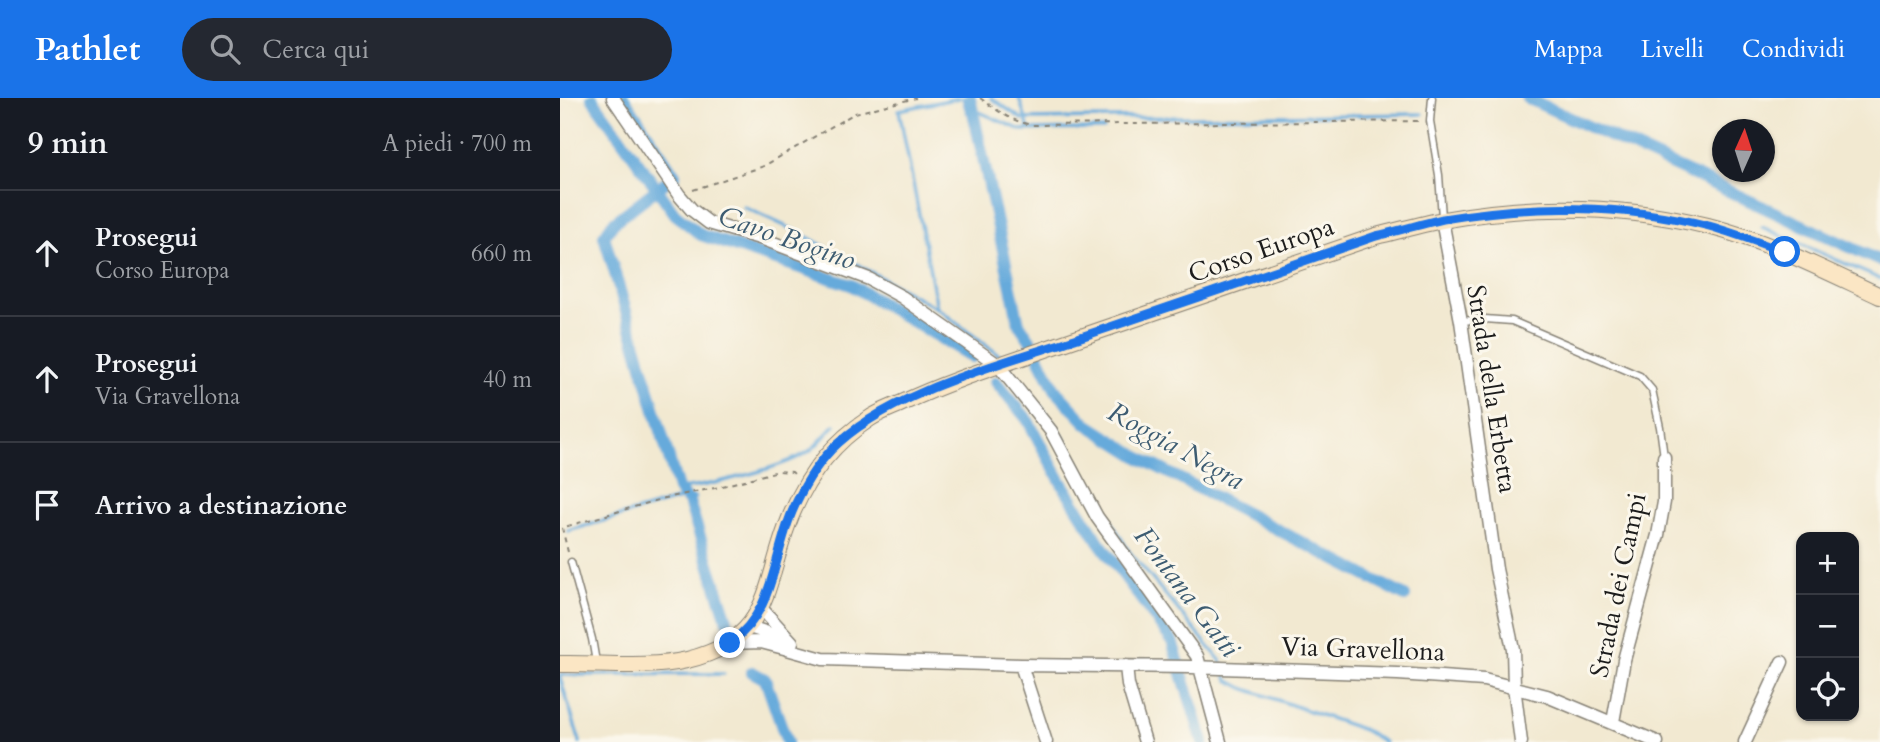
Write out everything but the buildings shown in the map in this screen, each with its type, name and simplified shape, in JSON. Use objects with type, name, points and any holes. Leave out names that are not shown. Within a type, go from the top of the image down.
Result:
[{"type":"main road","name":"Corso Europa","points":[[763,601],[792,513],[806,485],[831,450],[869,418],[936,388],[999,365],[1376,236],[1442,220],[1504,211],[1574,208],[1637,213],[1709,226],[1785,252],[1880,296]]},
{"type":"main road","name":"Via Gravellona","points":[[560,664],[662,663],[702,656],[730,643],[749,627],[763,601]]},
{"type":"street","points":[[613,98],[672,186],[692,211],[709,223],[762,239],[880,285],[902,297],[999,365],[1051,431],[1097,517],[1197,656],[1196,667],[1220,742]]},
{"type":"street","name":"Strada della Erbetta","points":[[1442,220],[1461,321],[1496,569],[1513,649],[1514,686],[1521,742]]},
{"type":"street","name":"Strada dei Campi","points":[[1613,722],[1624,660],[1664,502],[1664,457]]},
{"type":"street","points":[[763,601],[781,632],[805,655]]},
{"type":"street","name":"Via Gravellona","points":[[749,627],[768,633],[787,649]]},
{"type":"street","name":"Via Gravellona","points":[[730,643],[761,642],[823,659],[1196,667],[1439,676],[1514,686],[1547,696],[1656,742]]},
{"type":"street","points":[[1745,742],[1782,662]]},
{"type":"street","points":[[1021,665],[1046,742]]},
{"type":"street","points":[[1126,666],[1128,685],[1145,742]]},
{"type":"lane","name":"Strada della Erbetta","points":[[1432,98],[1430,121],[1439,175],[1442,220]]},
{"type":"lane","points":[[1461,321],[1512,321],[1640,376],[1652,390],[1664,457]]},
{"type":"lane","points":[[571,562],[596,663]]},
{"type":"path","points":[[672,186],[764,166],[855,113],[916,98]]},
{"type":"path","points":[[980,98],[1002,115],[1032,125],[1430,121]]},
{"type":"path","points":[[571,562],[562,528],[778,471],[792,472],[806,485]]},
{"type":"waterway","name":"Cavo Bogino","points":[[592,98],[675,214],[701,235],[851,285],[972,357]]},
{"type":"waterway","points":[[624,98],[675,175],[613,223],[604,236],[678,489],[689,502],[727,620]]},
{"type":"waterway","name":"Fontana Gatti","points":[[937,308],[899,110],[959,98]]},
{"type":"waterway","name":"Fontana Gatti","points":[[963,98],[967,112],[977,111],[1021,130],[1104,129]]},
{"type":"waterway","name":"Roggia Negra","points":[[970,98],[1019,324],[1056,391],[1087,424],[1142,459],[1405,596]]},
{"type":"waterway","points":[[991,98],[1022,119],[1422,114]]},
{"type":"waterway","points":[[1019,98],[1029,129]]},
{"type":"waterway","points":[[1527,98],[1880,261]]},
{"type":"waterway","name":"Fontana Gatti","points":[[744,207],[798,232],[937,308],[999,355]]},
{"type":"waterway","points":[[1762,227],[1880,279]]},
{"type":"waterway","name":"Cavo Bogino","points":[[996,382],[1027,419],[1061,482],[1099,542],[1172,641],[1203,742]]},
{"type":"waterway","name":"Fontana Gatti","points":[[1024,386],[1056,426],[1128,550],[1220,660],[1228,680],[1243,688],[1364,730],[1384,742]]},
{"type":"waterway","points":[[678,489],[727,480],[802,456],[835,425]]},
{"type":"waterway","points":[[568,531],[690,496],[695,498]]},
{"type":"waterway","points":[[752,672],[765,679],[787,742]]},
{"type":"waterway","points":[[560,675],[724,674]]},
{"type":"waterway","points":[[560,678],[580,742]]},
{"type":"route","points":[[730,643],[757,617],[792,513],[810,479],[831,450],[869,418],[965,376],[1376,236],[1442,220],[1504,211],[1574,208],[1637,213],[1709,226],[1785,252]]}]
